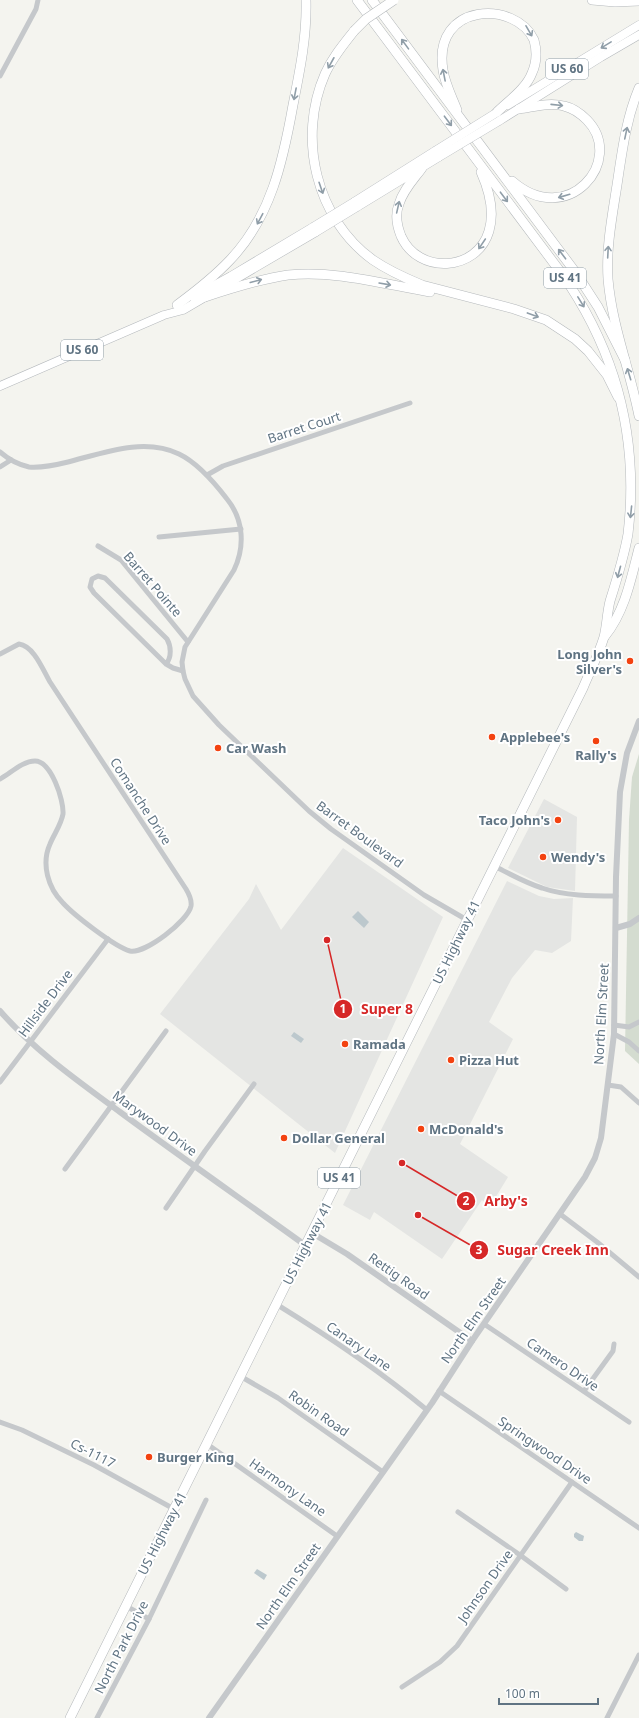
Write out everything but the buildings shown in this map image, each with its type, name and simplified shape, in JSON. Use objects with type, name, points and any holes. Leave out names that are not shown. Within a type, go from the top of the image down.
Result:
[{"type":"highway","points":[[177,305],[214,276],[236,253],[257,224],[269,200],[281,166],[302,62],[305,36],[306,0]]},
{"type":"highway","name":"US 41","points":[[357,0],[562,274],[587,312],[607,352],[628,417],[632,462],[632,506],[628,534],[606,616],[604,637]]},
{"type":"highway","name":"US 41","points":[[372,0],[588,290],[625,360],[633,386],[639,416]]},
{"type":"highway","points":[[394,0],[366,20],[354,31],[333,58],[319,90],[314,112],[312,132],[313,157],[318,179],[328,206],[342,230],[352,242],[373,260],[388,270],[422,285],[496,304],[546,320],[575,339],[598,362],[628,417]]},
{"type":"highway","points":[[592,0],[615,2],[639,1]]},
{"type":"highway","points":[[463,124],[445,81],[442,56],[443,43],[455,22],[464,14],[480,8],[492,7],[504,10],[519,18],[530,32],[536,49],[534,67],[527,83],[497,117]]},
{"type":"highway","points":[[625,360],[612,309],[608,280],[608,241],[626,129],[639,88]]},
{"type":"highway","points":[[495,165],[520,188],[534,195],[545,198],[561,198],[572,194],[585,185],[594,172],[599,157],[598,141],[595,132],[582,115],[564,106],[554,104],[519,109]]},
{"type":"highway","points":[[422,168],[407,188],[399,202],[397,218],[400,234],[409,249],[422,259],[438,264],[460,262],[470,257],[478,250],[487,236],[492,214],[487,186],[472,154]]},
{"type":"highway","points":[[205,297],[274,277],[318,274],[349,277],[496,304]]},
{"type":"highway","name":"US 41","points":[[604,637],[616,621],[625,601],[639,548]]},
{"type":"highway","name":"US Highway 41","points":[[70,1718],[583,688],[604,637]]},
{"type":"main road","name":"US 60","points":[[1,385],[164,315],[183,310],[258,268],[314,230],[497,117],[639,25]]},
{"type":"main road","name":"US 60","points":[[497,117],[519,109],[601,57],[639,35]]},
{"type":"main road","name":"US 60","points":[[355,204],[422,168],[437,154]]},
{"type":"main road","name":"US 60","points":[[164,315],[177,305],[314,230]]},
{"type":"street","points":[[0,76],[36,9],[38,0]]},
{"type":"street","name":"Barret Court","points":[[206,476],[223,466],[410,403]]},
{"type":"street","name":"Barret Boulevard","points":[[0,452],[11,460],[28,467],[44,466],[130,448],[157,447],[179,454],[192,462],[206,476],[229,501],[236,514],[241,529],[242,545],[238,562],[188,642],[183,654],[183,671],[188,688],[205,712],[309,811],[334,832],[424,894],[467,920]]},
{"type":"street","points":[[0,467],[11,460]]},
{"type":"street","points":[[159,537],[241,529]]},
{"type":"street","name":"Barret Pointe","points":[[98,546],[121,560],[188,642]]},
{"type":"street","points":[[166,664],[169,661],[170,649],[167,639],[105,578],[98,576],[92,579],[90,587],[94,593],[166,664],[183,671]]},
{"type":"street","name":"Comanche Drive","points":[[0,654],[19,644],[30,649],[191,899],[191,908],[185,916],[164,935],[146,948],[130,951],[108,938]]},
{"type":"street","name":"North Elm Street","points":[[209,1718],[426,1410],[585,1177],[595,1158],[601,1138],[614,1034],[616,896],[621,779],[630,741],[639,721]]},
{"type":"street","points":[[0,779],[21,766],[34,761],[41,763],[49,770],[60,794],[63,806],[60,825],[50,843],[46,856],[50,884],[57,897],[65,906],[108,938]]},
{"type":"street","points":[[494,866],[530,884],[549,890],[573,894],[616,896]]},
{"type":"street","points":[[616,928],[630,924],[639,918]]},
{"type":"street","name":"Hillside Drive","points":[[0,1082],[108,938]]},
{"type":"street","name":"Marywood Drive","points":[[0,1011],[29,1042],[111,1105],[306,1245]]},
{"type":"street","points":[[614,1025],[629,1027],[639,1022]]},
{"type":"street","points":[[65,1169],[166,1031]]},
{"type":"street","points":[[614,1034],[629,1042],[639,1051]]},
{"type":"street","points":[[166,1208],[195,1165],[254,1084]]},
{"type":"street","points":[[608,1085],[621,1087],[639,1104]]},
{"type":"street","points":[[560,1214],[638,1275]]},
{"type":"street","name":"Rettig Road","points":[[312,1233],[347,1254],[472,1341]]},
{"type":"street","name":"Canary Lane","points":[[276,1304],[361,1361],[426,1410]]},
{"type":"street","name":"Camero Drive","points":[[484,1324],[629,1422]]},
{"type":"street","points":[[584,1391],[613,1351],[614,1344]]},
{"type":"street","name":"Robin Road","points":[[240,1376],[278,1398],[383,1472]]},
{"type":"street","name":"Springwood Drive","points":[[439,1390],[639,1528]]},
{"type":"street","name":"Cs-1117","points":[[0,1422],[22,1430],[94,1465],[174,1509]]},
{"type":"street","name":"Harmony Lane","points":[[206,1444],[337,1536]]},
{"type":"street","name":"Johnson Drive","points":[[402,1687],[440,1662],[452,1652],[572,1482]]},
{"type":"street","name":"North Park Drive","points":[[97,1718],[149,1619],[206,1500]]},
{"type":"street","points":[[458,1512],[566,1589]]},
{"type":"street","points":[[126,1606],[149,1619]]},
{"type":"street","points":[[608,1718],[639,1655]]},
{"type":"shaded area","points":[[639,754],[639,1064],[625,1051],[629,820],[632,777]]},
{"type":"shaded area","points":[[544,799],[577,817],[575,891],[547,887],[508,868]]},
{"type":"shaded area","points":[[343,848],[443,917],[335,1153],[160,1014],[249,899],[256,884],[281,930]]},
{"type":"shaded area","points":[[507,881],[539,896],[554,899],[573,898],[571,941],[552,953],[535,950],[512,978],[489,1022],[513,1039],[460,1144],[508,1177],[489,1208],[482,1200],[442,1259],[374,1212],[370,1220],[343,1205]]},
{"type":"shaded area","points":[[358,911],[369,922],[364,928],[352,917]]},
{"type":"shaded area","points":[[294,1032],[304,1039],[301,1043],[291,1036]]},
{"type":"shaded area","points":[[576,1532],[584,1536],[583,1541],[579,1541],[574,1537]]},
{"type":"shaded area","points":[[257,1569],[267,1575],[264,1580],[254,1573]]},
{"type":"place","name":"Long John Silver's","points":[[630,661]]},
{"type":"place","name":"Applebee's","points":[[492,737]]},
{"type":"place","name":"Rally's","points":[[596,741]]},
{"type":"place","name":"Car Wash","points":[[218,748]]},
{"type":"place","name":"Taco John's","points":[[558,820]]},
{"type":"place","name":"Wendy's","points":[[543,857]]},
{"type":"place","name":"Super 8","points":[[327,940]]},
{"type":"place","name":"Ramada","points":[[345,1044]]},
{"type":"place","name":"Pizza Hut","points":[[451,1060]]},
{"type":"place","name":"McDonald's","points":[[421,1129]]},
{"type":"place","name":"Dollar General","points":[[284,1138]]},
{"type":"place","name":"Arby's","points":[[402,1163]]},
{"type":"place","name":"Sugar Creek Inn","points":[[418,1215]]},
{"type":"place","name":"Burger King","points":[[149,1457]]}]
